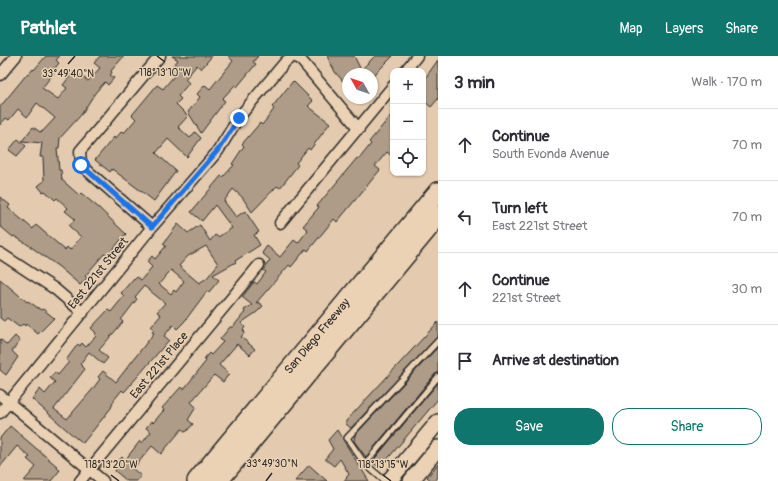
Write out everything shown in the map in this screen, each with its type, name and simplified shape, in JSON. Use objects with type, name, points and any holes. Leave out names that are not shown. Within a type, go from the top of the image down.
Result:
[{"type":"highway","name":"San Diego Freeway","points":[[197,481],[438,192]]},
{"type":"highway","points":[[209,481],[438,207]]},
{"type":"highway","points":[[218,481],[438,216]]},
{"type":"highway","points":[[230,481],[438,234]]},
{"type":"main road","points":[[389,481],[438,422]]},
{"type":"main road","points":[[411,481],[438,448]]},
{"type":"street","points":[[0,75],[16,56]]},
{"type":"street","points":[[152,227],[81,165],[80,151],[160,56]]},
{"type":"street","name":"East 221st Street","points":[[0,413],[84,313],[152,227],[218,150],[239,118],[286,62],[294,56],[300,58]]},
{"type":"street","points":[[407,68],[417,56]]},
{"type":"street","points":[[300,58],[358,129]]},
{"type":"street","points":[[280,223],[390,90]]},
{"type":"street","points":[[0,253],[55,290],[84,313]]},
{"type":"street","name":"East 221st Place","points":[[80,481],[259,265]]},
{"type":"street","points":[[0,395],[103,481]]},
{"type":"lane","points":[[385,481],[365,464],[347,438],[438,342]]},
{"type":"lane","points":[[365,464],[438,377]]},
{"type":"building","points":[[46,56],[60,56],[56,60],[59,63],[55,68],[57,69],[42,88],[58,99],[67,88],[63,85],[74,71],[88,81],[100,68],[94,63],[100,56],[124,56],[111,71],[112,73],[110,75],[114,78],[108,85],[105,82],[95,93],[81,115],[60,138],[59,148],[57,148],[59,170],[61,170],[62,180],[79,195],[81,193],[99,208],[126,234],[107,256],[104,254],[85,276],[87,278],[80,285],[59,267],[27,244],[14,236],[13,237],[0,226],[0,197],[10,205],[8,208],[33,229],[36,225],[65,250],[67,247],[70,250],[81,237],[69,226],[75,219],[65,211],[68,208],[57,198],[55,200],[45,191],[43,192],[38,186],[44,181],[43,157],[40,157],[42,143],[22,141],[33,127],[40,132],[43,131],[55,118],[37,103],[27,117],[18,109],[9,120],[6,118],[0,125],[0,107],[27,74],[28,75],[33,69],[34,70]]},
{"type":"building","points":[[172,56],[212,56],[201,69],[197,65],[185,79],[189,83],[178,96],[181,99],[176,104],[188,116],[178,127],[190,138],[195,132],[201,138],[187,157],[168,139],[156,153],[176,171],[154,201],[112,169],[110,172],[95,160],[114,137],[115,139],[122,131],[124,133],[136,119],[132,115],[157,85],[163,89],[174,76],[172,75],[174,73],[170,69],[178,60]]},
{"type":"building","points":[[228,56],[258,56],[253,62],[256,64],[237,87],[235,85],[222,99],[225,101],[201,133],[188,112],[200,97],[197,94],[205,85],[210,89],[233,61]]},
{"type":"building","points":[[327,56],[354,56],[360,68],[342,68],[342,80],[335,72]]},
{"type":"building","points":[[375,56],[393,56],[378,71],[378,68],[363,68]]},
{"type":"building","points":[[438,60],[438,99],[431,107],[426,103],[426,77]]},
{"type":"building","points":[[293,81],[313,101],[308,106],[330,123],[310,150],[308,148],[296,163],[298,165],[280,188],[277,186],[252,212],[242,197],[233,189],[224,201],[236,217],[245,211],[259,232],[254,235],[260,245],[235,261],[236,262],[213,275],[219,280],[209,292],[207,291],[177,329],[173,325],[164,336],[169,340],[126,390],[124,392],[122,390],[114,400],[111,408],[83,443],[32,399],[40,389],[45,394],[55,382],[50,378],[55,372],[58,375],[69,362],[66,360],[78,344],[80,346],[82,343],[86,347],[96,336],[96,333],[91,328],[108,310],[111,312],[124,296],[121,293],[134,278],[135,279],[137,277],[141,280],[152,267],[147,262],[152,256],[155,259],[166,246],[163,244],[178,224],[188,233],[200,225],[210,241],[215,235],[218,237],[232,228],[215,205],[202,221],[191,212],[221,176],[223,177],[234,165],[232,164],[244,146],[242,144],[260,123],[262,125],[274,109],[272,107]],"holes":[[[206,246],[218,264],[207,278],[199,283],[179,266],[188,256]],[[171,270],[184,281],[176,292],[174,290],[171,294],[159,284]],[[144,286],[165,303],[157,312],[161,315],[151,327],[154,329],[152,332],[154,333],[116,382],[103,371],[98,377],[100,379],[92,390],[67,419],[54,409],[85,369],[80,364],[89,352],[103,364],[108,358],[99,350],[123,322],[121,320],[137,299],[135,297]]]},
{"type":"building","points":[[390,117],[390,154],[387,152],[375,166],[380,170],[337,222],[334,219],[308,251],[306,249],[291,267],[289,265],[256,303],[258,302],[263,306],[241,323],[245,327],[243,330],[245,332],[241,337],[255,349],[250,355],[237,344],[219,365],[229,374],[223,382],[214,375],[191,402],[196,407],[188,420],[193,424],[186,432],[182,429],[161,454],[152,446],[133,469],[141,476],[137,481],[127,481],[115,471],[116,469],[113,467],[122,457],[125,460],[140,441],[142,443],[151,432],[146,428],[151,421],[153,423],[164,410],[162,408],[181,387],[184,389],[206,361],[204,359],[209,353],[211,355],[223,342],[220,339],[230,327],[233,327],[245,312],[244,310],[252,305],[242,297],[254,282],[257,284],[266,272],[263,270],[270,260],[262,253],[267,246],[280,257],[294,240],[298,243],[308,230],[303,226],[319,207],[317,206],[357,158],[359,159],[371,144],[369,142]]},
{"type":"building","points":[[18,139],[26,146],[17,156],[9,150]]},
{"type":"building","points":[[0,279],[27,302],[28,301],[41,310],[43,309],[54,318],[38,334],[26,324],[25,326],[23,324],[19,327],[7,318],[4,321],[0,318]]},
{"type":"building","points":[[438,322],[438,337],[351,428],[346,424],[346,421]]},
{"type":"building","points":[[15,336],[20,341],[12,351],[18,357],[6,375],[0,370],[0,339],[7,345]]},
{"type":"building","points":[[438,347],[438,373],[435,374],[366,457],[354,441],[355,435]]},
{"type":"building","points":[[438,383],[438,399],[380,468],[372,462]]},
{"type":"building","points":[[10,426],[58,467],[57,468],[60,470],[51,481],[24,481],[36,467],[27,459],[30,457],[17,446],[0,467],[0,438]]},
{"type":"building","points":[[337,430],[369,481],[344,481],[349,474],[340,459],[334,466],[325,459],[333,449],[328,440]]},
{"type":"building","points":[[438,464],[438,477],[435,481],[432,481],[427,477]]},
{"type":"building","points":[[309,465],[327,481],[295,481]]},
{"type":"route","points":[[81,165],[152,227],[218,150],[239,118]]}]
